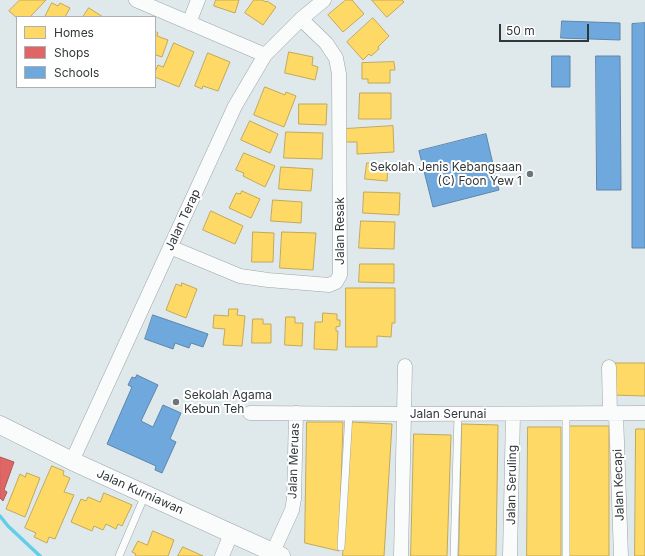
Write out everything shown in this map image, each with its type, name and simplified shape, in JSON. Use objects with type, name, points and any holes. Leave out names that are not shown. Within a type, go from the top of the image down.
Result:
[{"type":"street","points":[[136,0],[265,54]]},
{"type":"street","points":[[189,23],[198,0]]},
{"type":"street","name":"Jalan Terap","points":[[72,461],[235,106],[265,54],[301,19],[324,0]]},
{"type":"street","name":"Jalan Resak","points":[[170,247],[240,276],[329,285],[336,282],[340,275],[339,74],[336,58],[326,43],[301,19]]},
{"type":"street","points":[[402,556],[405,366]]},
{"type":"street","name":"Jalan Kecapi","points":[[608,367],[613,414],[622,556]]},
{"type":"street","name":"Jalan Serunai","points":[[250,413],[645,413]]},
{"type":"street","name":"Jalan Meruas","points":[[277,554],[292,510],[294,499],[296,413]]},
{"type":"street","name":"Jalan Seruling","points":[[510,556],[513,414]]},
{"type":"street","name":"Jalan Kurniawan","points":[[0,425],[145,495],[277,554]]},
{"type":"street","points":[[222,556],[231,534]]},
{"type":"lane","points":[[566,413],[566,556]]},
{"type":"lane","points":[[341,547],[349,414]]},
{"type":"lane","points":[[454,556],[458,414]]},
{"type":"lane","points":[[119,556],[145,495]]},
{"type":"building: Homes","points":[[20,0],[46,0],[31,16],[16,17],[9,11]]},
{"type":"building: Homes","points":[[216,0],[239,0],[235,13],[214,6]]},
{"type":"building: Homes","points":[[254,0],[267,1],[276,7],[263,25],[245,13]]},
{"type":"building: Homes","points":[[346,0],[352,0],[364,14],[343,32],[328,15]]},
{"type":"building: Homes","points":[[372,0],[402,0],[404,2],[387,17]]},
{"type":"building: Homes","points":[[52,3],[58,6],[60,3],[70,8],[66,16],[46,16]]},
{"type":"building: Homes","points":[[89,8],[101,16],[84,16]]},
{"type":"building: Homes","points":[[373,18],[389,36],[378,47],[379,49],[371,56],[369,54],[363,60],[347,42]]},
{"type":"building: Homes","points":[[156,32],[158,33],[157,36],[168,40],[162,57],[156,55]]},
{"type":"building: Homes","points":[[174,43],[194,52],[179,87],[156,77],[156,70],[158,65],[163,67]]},
{"type":"building: Homes","points":[[289,52],[313,57],[312,65],[318,67],[315,80],[285,73]]},
{"type":"building: Homes","points":[[208,53],[230,62],[218,91],[203,86],[202,89],[195,86]]},
{"type":"building: Homes","points":[[394,62],[395,70],[390,70],[390,83],[368,83],[368,79],[362,79],[362,63]]},
{"type":"building: Homes","points":[[265,87],[285,95],[286,92],[296,96],[284,127],[254,115]]},
{"type":"building: Homes","points":[[360,93],[391,93],[391,119],[359,119]]},
{"type":"building: Homes","points":[[299,104],[327,104],[326,125],[299,124]]},
{"type":"building: Homes","points":[[250,121],[278,134],[270,153],[241,140]]},
{"type":"building: Homes","points":[[393,126],[394,152],[357,154],[357,142],[346,142],[345,129]]},
{"type":"building: Homes","points":[[286,132],[323,133],[322,159],[284,158]]},
{"type":"building: Homes","points":[[244,153],[275,166],[265,187],[243,176],[244,173],[236,170]]},
{"type":"building: Homes","points":[[367,163],[388,164],[387,181],[365,179]]},
{"type":"building: Homes","points":[[281,167],[313,169],[311,191],[279,189]]},
{"type":"building: Homes","points":[[242,191],[260,199],[251,218],[229,208],[236,193],[240,194]]},
{"type":"building: Homes","points":[[364,192],[400,193],[399,215],[363,213]]},
{"type":"building: Homes","points":[[273,200],[302,202],[301,223],[271,221]]},
{"type":"building: Homes","points":[[211,211],[243,226],[235,244],[203,230]]},
{"type":"building: Homes","points":[[361,221],[395,222],[394,249],[359,248]]},
{"type":"building: Homes","points":[[253,232],[274,233],[273,262],[252,262]]},
{"type":"building: Homes","points":[[282,232],[316,233],[313,270],[280,268]]},
{"type":"building: Homes","points":[[360,264],[394,264],[394,283],[359,282]]},
{"type":"building: Homes","points":[[182,283],[197,289],[186,318],[166,310],[176,284],[181,286]]},
{"type":"building: Homes","points":[[346,288],[395,288],[395,323],[392,323],[391,337],[377,336],[377,347],[346,347]]},
{"type":"building: Homes","points":[[229,309],[238,309],[237,315],[245,316],[242,346],[223,345],[225,329],[213,328],[214,315],[228,316]]},
{"type":"building: Homes","points":[[323,313],[337,314],[337,320],[340,320],[340,326],[336,327],[336,331],[338,331],[337,350],[314,349],[315,322],[322,322]]},
{"type":"building: Homes","points":[[286,317],[295,317],[295,323],[303,323],[302,346],[285,345]]},
{"type":"building: Homes","points":[[253,319],[263,319],[263,324],[271,324],[271,343],[252,343]]},
{"type":"building: Homes","points":[[612,363],[645,363],[645,396],[611,395]]},
{"type":"building: Homes","points":[[307,422],[343,422],[339,551],[305,543]]},
{"type":"building: Homes","points":[[351,422],[392,424],[384,556],[343,556]]},
{"type":"building: Homes","points":[[462,424],[498,425],[496,556],[459,556]]},
{"type":"building: Homes","points":[[569,426],[609,426],[609,556],[569,556]]},
{"type":"building: Homes","points":[[528,427],[561,427],[561,556],[527,556]]},
{"type":"building: Homes","points":[[636,429],[645,429],[645,556],[635,556]]},
{"type":"building: Homes","points":[[414,434],[451,435],[447,556],[411,556]]},
{"type":"building: Homes","points":[[52,466],[64,471],[63,475],[70,478],[64,492],[74,495],[55,539],[49,537],[47,543],[34,537],[36,533],[25,528]]},
{"type":"building: Homes","points":[[27,473],[40,478],[25,517],[6,509],[20,474],[25,477]]},
{"type":"building: Homes","points":[[104,493],[132,505],[122,526],[118,524],[116,529],[106,524],[103,530],[94,526],[92,531],[71,522],[81,499],[86,501],[88,497],[100,502]]},
{"type":"building: Homes","points":[[153,531],[174,540],[168,556],[135,556],[136,554],[132,552],[138,541],[147,545]]},
{"type":"building: Homes","points":[[183,547],[203,556],[178,556]]},
{"type":"building: Shops","points":[[0,457],[14,462],[4,490],[7,492],[3,501],[0,498]]},
{"type":"building: Schools","points":[[562,21],[620,23],[620,40],[561,38]]},
{"type":"building: Schools","points":[[645,23],[645,248],[632,248],[632,24]]},
{"type":"building: Schools","points":[[552,56],[570,56],[570,87],[552,87]]},
{"type":"building: Schools","points":[[596,56],[620,56],[621,190],[597,190]]},
{"type":"building: Schools","points":[[486,134],[499,190],[433,207],[419,151]]},
{"type":"building: Schools","points":[[153,315],[208,334],[203,347],[191,343],[189,348],[175,343],[173,349],[145,339]]},
{"type":"building: Schools","points":[[137,375],[158,385],[141,421],[153,427],[163,405],[181,413],[170,439],[176,442],[162,473],[155,470],[156,466],[107,444],[132,387],[128,385],[132,377],[135,378]]},
{"type":"waterway","points":[[0,516],[8,526],[40,556]]},
{"type":"place","name":"Sekolah Jenis Kebangsaan (C) Foon Yew 1","points":[[530,174]]},
{"type":"place","name":"Sekolah Agama Kebun Teh","points":[[176,402]]}]
